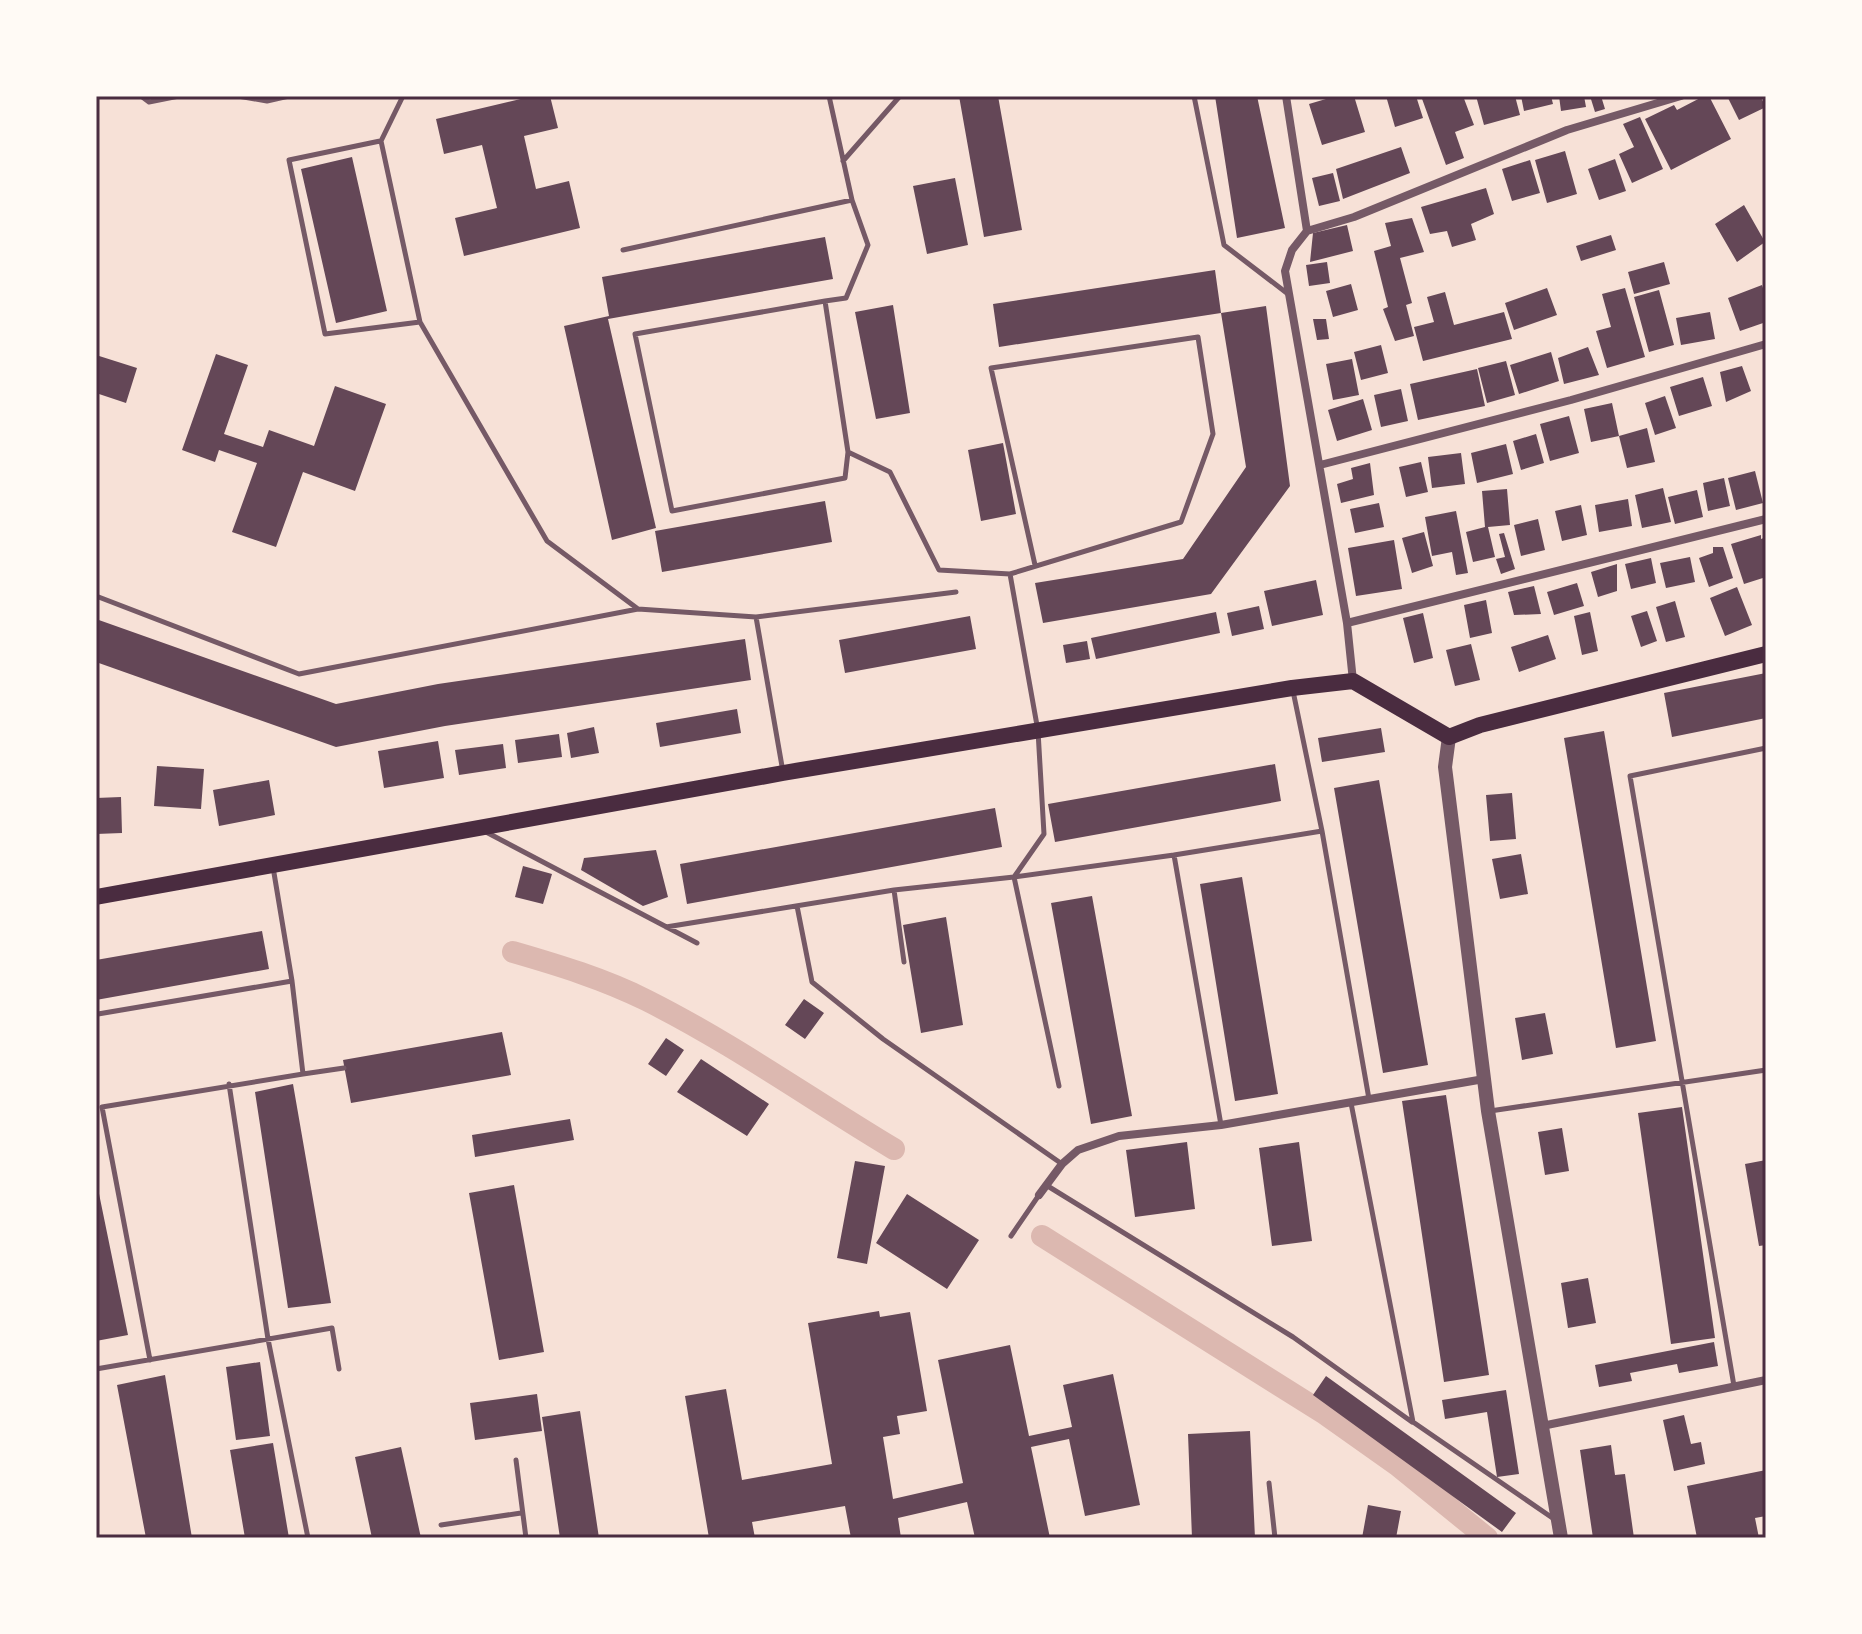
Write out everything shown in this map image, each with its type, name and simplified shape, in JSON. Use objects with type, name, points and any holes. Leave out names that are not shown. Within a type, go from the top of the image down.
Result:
[{"type":"main road","points":[[96,897],[783,773],[1292,688],[1353,681],[1449,737],[1480,725],[1766,654]]},
{"type":"street","points":[[1286,96],[1307,231]]},
{"type":"street","points":[[1353,681],[1347,623],[1285,271],[1292,250],[1307,231],[1354,217],[1567,130],[1681,96]]},
{"type":"street","points":[[1320,465],[1766,344]]},
{"type":"street","points":[[1347,623],[1766,519]]},
{"type":"street","points":[[1449,737],[1445,767],[1488,1111],[1561,1538]]},
{"type":"street","points":[[1039,1195],[1062,1164],[1078,1150],[1119,1136],[1221,1125],[1485,1079]]},
{"type":"street","points":[[1542,1426],[1766,1380]]},
{"type":"lane","points":[[141,96],[149,102],[179,96]]},
{"type":"lane","points":[[238,96],[267,101],[289,96]]},
{"type":"lane","points":[[403,96],[381,141],[420,322],[547,541],[638,609]]},
{"type":"lane","points":[[825,301],[848,452],[845,478],[672,511],[635,334],[825,301],[846,298],[868,245],[852,200],[829,96]]},
{"type":"lane","points":[[843,162],[900,96]]},
{"type":"lane","points":[[1194,96],[1224,245],[1289,294]]},
{"type":"lane","points":[[381,141],[289,160],[325,334],[420,322]]},
{"type":"lane","points":[[623,250],[852,200]]},
{"type":"lane","points":[[848,452],[890,472],[939,570],[1010,574],[1181,522],[1213,434],[1198,337],[991,368],[1035,565]]},
{"type":"lane","points":[[1010,574],[1038,731],[1044,834],[1014,877],[1059,1086]]},
{"type":"lane","points":[[96,596],[299,674],[638,609],[756,617],[956,592]]},
{"type":"lane","points":[[756,617],[783,773]]},
{"type":"lane","points":[[1292,688],[1322,831],[1369,1099]]},
{"type":"lane","points":[[1734,1387],[1630,776],[1766,748]]},
{"type":"lane","points":[[478,828],[697,943]]},
{"type":"lane","points":[[666,927],[894,890],[1174,855],[1322,831]]},
{"type":"lane","points":[[1174,855],[1221,1125]]},
{"type":"lane","points":[[272,865],[292,981],[303,1074]]},
{"type":"lane","points":[[894,890],[904,962]]},
{"type":"lane","points":[[797,906],[812,982],[883,1039],[1062,1164]]},
{"type":"lane","points":[[98,1014],[292,981]]},
{"type":"lane","points":[[150,1360],[99,1108],[229,1084],[344,1068]]},
{"type":"lane","points":[[1488,1111],[1766,1070]]},
{"type":"lane","points":[[229,1084],[268,1339],[308,1538]]},
{"type":"lane","points":[[1351,1103],[1413,1422]]},
{"type":"lane","points":[[1046,1185],[1293,1337],[1558,1522]]},
{"type":"lane","points":[[1011,1236],[1039,1195]]},
{"type":"lane","points":[[96,1369],[332,1328],[339,1369]]},
{"type":"lane","points":[[516,1460],[526,1538]]},
{"type":"lane","points":[[1269,1483],[1275,1538]]},
{"type":"lane","points":[[441,1525],[521,1513]]},
{"type":"building","points":[[533,96],[550,96],[558,128],[524,136],[536,189],[569,181],[580,228],[464,256],[455,218],[497,208],[482,145],[444,154],[436,119]]},
{"type":"building","points":[[959,96],[998,96],[1022,230],[984,237]]},
{"type":"building","points":[[1215,96],[1257,96],[1285,228],[1237,238]]},
{"type":"building","points":[[1336,96],[1354,96],[1365,132],[1322,145],[1309,104]]},
{"type":"building","points":[[1386,96],[1416,96],[1423,118],[1395,127]]},
{"type":"building","points":[[1421,96],[1463,96],[1474,125],[1455,132],[1464,158],[1446,165]]},
{"type":"building","points":[[1476,96],[1515,96],[1520,115],[1484,125]]},
{"type":"building","points":[[1521,96],[1551,96],[1553,104],[1524,111]]},
{"type":"building","points":[[1559,96],[1584,96],[1586,107],[1561,111]]},
{"type":"building","points":[[1590,96],[1601,96],[1605,109],[1595,112]]},
{"type":"building","points":[[1709,96],[1731,139],[1671,170],[1645,119],[1674,105],[1677,110]]},
{"type":"building","points":[[1727,96],[1760,96],[1766,107],[1739,120]]},
{"type":"building","points":[[1640,117],[1663,169],[1632,183],[1619,154],[1634,147],[1623,124]]},
{"type":"building","points":[[1401,147],[1410,173],[1343,199],[1336,169]]},
{"type":"building","points":[[1565,151],[1577,194],[1547,203],[1535,160]]},
{"type":"building","points":[[352,157],[387,311],[336,323],[301,169]]},
{"type":"building","points":[[1615,159],[1626,191],[1599,200],[1588,169]]},
{"type":"building","points":[[1530,160],[1540,193],[1512,201],[1502,169]]},
{"type":"building","points":[[1333,173],[1340,201],[1319,206],[1312,178]]},
{"type":"building","points":[[955,178],[968,245],[927,254],[913,186]]},
{"type":"building","points":[[1486,188],[1494,214],[1471,224],[1476,240],[1452,247],[1447,231],[1430,234],[1421,207]]},
{"type":"building","points":[[1744,205],[1765,242],[1737,262],[1715,224]]},
{"type":"building","points":[[1412,218],[1424,252],[1400,258],[1412,303],[1406,305],[1414,336],[1395,341],[1383,309],[1388,307],[1374,251],[1391,246],[1385,223]]},
{"type":"building","points":[[1347,225],[1353,251],[1310,262],[1313,233]]},
{"type":"building","points":[[1611,235],[1616,250],[1581,261],[1576,246]]},
{"type":"building","points":[[825,237],[833,279],[608,319],[656,528],[612,540],[564,326],[609,316],[602,277]]},
{"type":"building","points":[[1327,262],[1330,283],[1309,286],[1306,265]]},
{"type":"building","points":[[1664,262],[1670,284],[1634,294],[1628,272]]},
{"type":"building","points":[[1215,270],[1221,313],[999,347],[993,304]]},
{"type":"building","points":[[1351,284],[1358,310],[1333,317],[1326,291]]},
{"type":"building","points":[[1762,285],[1766,297],[1766,322],[1740,331],[1728,298]]},
{"type":"building","points":[[1547,288],[1557,315],[1514,330],[1505,303]]},
{"type":"building","points":[[1625,288],[1645,357],[1607,368],[1596,331],[1611,327],[1602,294]]},
{"type":"building","points":[[1659,290],[1674,345],[1649,352],[1634,297]]},
{"type":"building","points":[[1445,292],[1454,325],[1504,312],[1512,339],[1423,361],[1414,327],[1434,322],[1427,297]]},
{"type":"building","points":[[893,305],[910,413],[876,419],[855,312]]},
{"type":"building","points":[[1266,306],[1290,486],[1211,594],[1043,623],[1035,583],[1183,559],[1246,467],[1221,313]]},
{"type":"building","points":[[1710,312],[1715,339],[1681,345],[1676,318]]},
{"type":"building","points":[[1313,319],[1326,319],[1329,339],[1317,340]]},
{"type":"building","points":[[1381,345],[1388,373],[1361,380],[1354,352]]},
{"type":"building","points":[[1588,347],[1599,375],[1564,384],[1558,358]]},
{"type":"building","points":[[1551,352],[1559,381],[1519,394],[1510,365]]},
{"type":"building","points":[[216,354],[248,365],[224,434],[263,447],[269,430],[314,446],[335,386],[386,404],[355,491],[303,472],[276,547],[232,532],[257,463],[219,450],[215,462],[182,450]]},
{"type":"building","points":[[96,355],[137,368],[126,403],[96,393]]},
{"type":"building","points":[[1352,359],[1359,395],[1333,400],[1326,364]]},
{"type":"building","points":[[1506,361],[1515,395],[1487,403],[1478,368]]},
{"type":"building","points":[[1742,366],[1751,391],[1726,402],[1720,372]]},
{"type":"building","points":[[1477,369],[1485,406],[1418,420],[1410,384]]},
{"type":"building","points":[[1703,377],[1712,406],[1679,416],[1670,387]]},
{"type":"building","points":[[1401,389],[1408,421],[1381,427],[1374,395]]},
{"type":"building","points":[[1665,396],[1676,428],[1655,435],[1645,403]]},
{"type":"building","points":[[1363,399],[1372,430],[1337,441],[1328,410]]},
{"type":"building","points":[[1612,403],[1619,436],[1591,442],[1584,409]]},
{"type":"building","points":[[1569,416],[1579,453],[1550,461],[1540,424]]},
{"type":"building","points":[[1647,428],[1655,462],[1627,468],[1619,436]]},
{"type":"building","points":[[1536,434],[1544,463],[1521,470],[1513,441]]},
{"type":"building","points":[[1003,443],[1016,514],[981,521],[968,450]]},
{"type":"building","points":[[1506,444],[1513,474],[1477,483],[1471,453]]},
{"type":"building","points":[[1461,453],[1465,484],[1432,488],[1428,457]]},
{"type":"building","points":[[1421,462],[1428,492],[1406,497],[1399,467]]},
{"type":"building","points":[[1370,463],[1374,495],[1341,503],[1337,484],[1353,479],[1351,468]]},
{"type":"building","points":[[1755,471],[1763,503],[1736,510],[1728,478]]},
{"type":"building","points":[[1724,478],[1730,506],[1708,511],[1703,483]]},
{"type":"building","points":[[1663,488],[1671,522],[1642,528],[1635,495]]},
{"type":"building","points":[[1507,489],[1510,525],[1488,527],[1495,557],[1473,562],[1466,532],[1485,527],[1482,491]]},
{"type":"building","points":[[1697,490],[1703,517],[1675,524],[1668,497]]},
{"type":"building","points":[[1628,499],[1632,526],[1599,532],[1595,505]]},
{"type":"building","points":[[825,501],[832,542],[662,572],[655,531]]},
{"type":"building","points":[[1379,503],[1384,527],[1355,533],[1350,509]]},
{"type":"building","points":[[1581,505],[1587,535],[1562,541],[1555,511]]},
{"type":"building","points":[[1456,511],[1468,573],[1456,575],[1452,552],[1432,556],[1425,517]]},
{"type":"building","points":[[1538,519],[1545,550],[1521,556],[1514,525]]},
{"type":"building","points":[[1424,532],[1433,566],[1412,573],[1402,538]]},
{"type":"building","points":[[1504,533],[1515,569],[1501,574],[1496,559],[1505,557],[1499,534]]},
{"type":"building","points":[[1761,535],[1761,539],[1766,537],[1766,577],[1744,584],[1731,544]]},
{"type":"building","points":[[1394,540],[1402,589],[1356,596],[1348,548]]},
{"type":"building","points":[[1713,547],[1723,547],[1733,578],[1709,587],[1699,558],[1713,553]]},
{"type":"building","points":[[1690,557],[1695,582],[1666,588],[1660,563]]},
{"type":"building","points":[[1651,558],[1656,583],[1631,589],[1625,564]]},
{"type":"building","points":[[1617,564],[1617,591],[1598,597],[1591,572]]},
{"type":"building","points":[[1316,580],[1323,615],[1272,626],[1264,591]]},
{"type":"building","points":[[1577,583],[1584,606],[1554,615],[1547,592]]},
{"type":"building","points":[[1534,586],[1541,614],[1514,615],[1508,592]]},
{"type":"building","points":[[1737,587],[1752,625],[1725,636],[1710,598]]},
{"type":"building","points":[[1486,600],[1492,633],[1470,638],[1464,605]]},
{"type":"building","points":[[1675,601],[1685,637],[1666,642],[1656,607]]},
{"type":"building","points":[[1259,606],[1264,629],[1232,636],[1227,613]]},
{"type":"building","points":[[1647,611],[1657,641],[1641,647],[1631,616]]},
{"type":"building","points":[[1216,612],[1220,633],[1096,659],[1091,638]]},
{"type":"building","points":[[1590,612],[1598,651],[1582,655],[1574,616]]},
{"type":"building","points":[[1423,613],[1433,658],[1414,663],[1403,618]]},
{"type":"building","points":[[970,616],[976,649],[845,673],[839,640]]},
{"type":"building","points":[[96,619],[336,704],[438,684],[745,639],[751,680],[445,726],[336,747],[96,662]]},
{"type":"building","points":[[1548,635],[1556,659],[1519,672],[1511,647]]},
{"type":"building","points":[[1087,641],[1090,659],[1066,663],[1063,645]]},
{"type":"building","points":[[1471,644],[1480,680],[1455,686],[1446,650]]},
{"type":"building","points":[[1766,673],[1766,718],[1672,737],[1664,693]]},
{"type":"building","points":[[737,709],[741,733],[660,747],[656,723]]},
{"type":"building","points":[[594,727],[599,753],[571,758],[567,733]]},
{"type":"building","points":[[1381,728],[1385,752],[1322,762],[1318,738]]},
{"type":"building","points":[[1604,731],[1656,1041],[1616,1048],[1564,738]]},
{"type":"building","points":[[559,734],[562,757],[518,763],[515,740]]},
{"type":"building","points":[[438,741],[444,778],[384,788],[378,751]]},
{"type":"building","points":[[503,744],[506,768],[459,775],[455,750]]},
{"type":"building","points":[[1275,764],[1281,801],[1055,842],[1048,804]]},
{"type":"building","points":[[157,766],[204,769],[201,809],[154,806]]},
{"type":"building","points":[[269,780],[275,815],[219,826],[213,790]]},
{"type":"building","points":[[1379,780],[1428,1065],[1383,1073],[1334,788]]},
{"type":"building","points":[[1512,793],[1516,839],[1490,841],[1486,795]]},
{"type":"building","points":[[121,797],[122,833],[96,834],[96,798]]},
{"type":"building","points":[[995,808],[1002,847],[687,904],[680,864]]},
{"type":"building","points":[[656,850],[668,897],[643,906],[581,870],[584,858]]},
{"type":"building","points":[[1521,854],[1528,894],[1500,899],[1492,859]]},
{"type":"building","points":[[523,866],[552,874],[543,904],[515,897]]},
{"type":"building","points":[[1242,877],[1278,1094],[1235,1101],[1200,884]]},
{"type":"building","points":[[1092,896],[1132,1116],[1091,1124],[1051,903]]},
{"type":"building","points":[[946,917],[963,1025],[921,1033],[903,925]]},
{"type":"building","points":[[262,931],[269,969],[96,1000],[96,960]]},
{"type":"building","points":[[804,999],[824,1013],[805,1039],[785,1025]]},
{"type":"building","points":[[1545,1013],[1553,1054],[1522,1060],[1515,1018]]},
{"type":"building","points":[[502,1032],[511,1075],[351,1103],[343,1060]]},
{"type":"building","points":[[666,1038],[684,1050],[666,1076],[648,1064]]},
{"type":"building","points":[[701,1059],[769,1104],[747,1136],[677,1092]]},
{"type":"building","points":[[293,1084],[331,1303],[288,1308],[255,1092]]},
{"type":"building","points":[[1446,1095],[1489,1375],[1444,1382],[1402,1101]]},
{"type":"building","points":[[1682,1107],[1715,1338],[1671,1344],[1638,1113]]},
{"type":"building","points":[[570,1119],[574,1140],[475,1157],[472,1135]]},
{"type":"building","points":[[1562,1128],[1569,1171],[1545,1175],[1538,1132]]},
{"type":"building","points":[[1187,1142],[1195,1209],[1135,1217],[1126,1150]]},
{"type":"building","points":[[1299,1142],[1312,1241],[1272,1246],[1259,1148]]},
{"type":"building","points":[[1766,1160],[1766,1245],[1759,1246],[1745,1164]]},
{"type":"building","points":[[855,1161],[885,1166],[867,1264],[837,1258]]},
{"type":"building","points":[[96,1179],[128,1335],[96,1341]]},
{"type":"building","points":[[514,1185],[544,1352],[499,1360],[469,1193]]},
{"type":"building","points":[[907,1194],[979,1240],[947,1289],[876,1243]]},
{"type":"building","points":[[1588,1278],[1596,1323],[1568,1328],[1561,1283]]},
{"type":"building","points":[[879,1311],[880,1317],[910,1312],[927,1411],[897,1416],[900,1434],[883,1437],[893,1499],[963,1483],[938,1360],[1010,1345],[1029,1436],[1072,1427],[1063,1385],[1113,1374],[1140,1505],[1085,1516],[1069,1439],[1031,1447],[1050,1538],[975,1538],[967,1502],[898,1518],[901,1538],[851,1538],[845,1506],[752,1522],[755,1538],[709,1538],[685,1396],[726,1389],[742,1480],[832,1464],[808,1323]]},
{"type":"building","points":[[1714,1342],[1718,1366],[1679,1373],[1677,1364],[1630,1373],[1632,1381],[1599,1387],[1595,1365]]},
{"type":"building","points":[[260,1362],[270,1436],[236,1440],[226,1367]]},
{"type":"building","points":[[165,1375],[192,1538],[146,1538],[117,1385]]},
{"type":"building","points":[[1326,1376],[1516,1513],[1502,1532],[1313,1395]]},
{"type":"building","points":[[1506,1390],[1519,1474],[1497,1477],[1487,1412],[1445,1419],[1442,1400]]},
{"type":"building","points":[[537,1394],[542,1431],[475,1440],[470,1403]]},
{"type":"building","points":[[580,1411],[599,1538],[560,1538],[542,1417]]},
{"type":"building","points":[[1684,1415],[1691,1444],[1701,1442],[1705,1464],[1674,1471],[1663,1420]]},
{"type":"building","points":[[1250,1431],[1255,1538],[1192,1538],[1188,1434]]},
{"type":"building","points":[[273,1443],[289,1538],[245,1538],[230,1450]]},
{"type":"building","points":[[1611,1445],[1615,1475],[1625,1474],[1634,1538],[1593,1538],[1580,1450]]},
{"type":"building","points":[[401,1447],[421,1538],[372,1538],[355,1457]]},
{"type":"building","points":[[1766,1470],[1766,1516],[1755,1518],[1759,1538],[1697,1538],[1687,1486]]},
{"type":"building","points":[[1368,1505],[1401,1511],[1396,1538],[1362,1538]]},
{"type":"waterway","points":[[513,952],[564,967],[646,1000],[741,1053],[894,1149]]},
{"type":"waterway","points":[[1042,1236],[1325,1414],[1397,1465],[1487,1538]]}]
